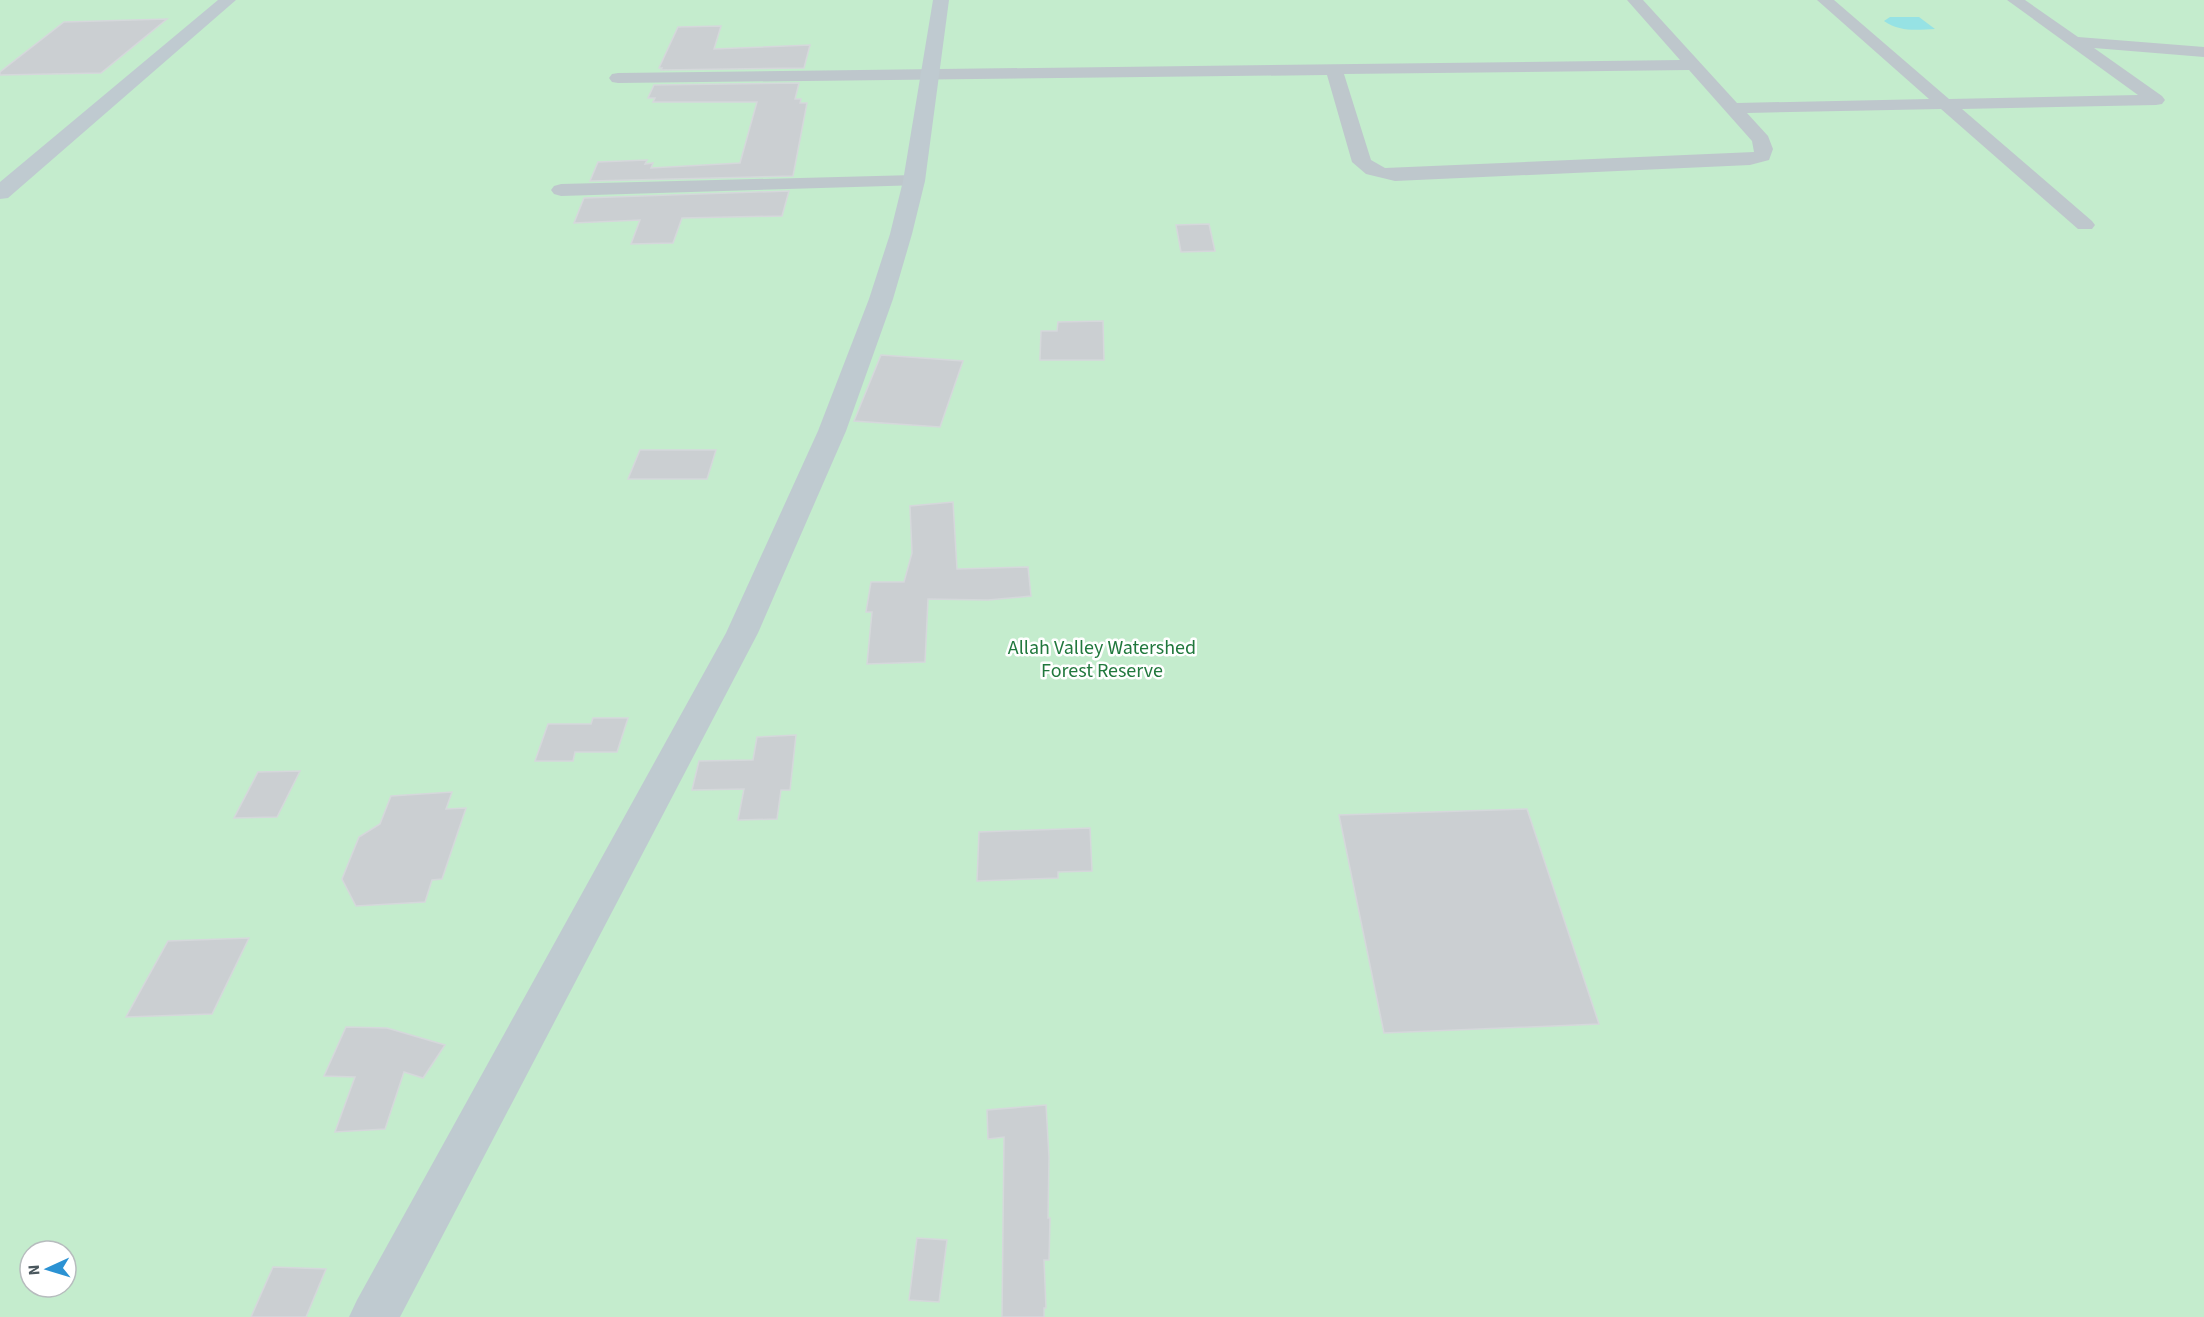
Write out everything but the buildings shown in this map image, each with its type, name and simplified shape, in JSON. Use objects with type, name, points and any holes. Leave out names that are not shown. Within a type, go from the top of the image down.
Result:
[{"type":"street","points":[[0,193],[228,0]]},
{"type":"street","points":[[374,1317],[742,633],[832,431],[881,299],[901,234],[914,181],[941,0]]},
{"type":"street","points":[[1334,71],[1362,162],[1368,169],[1395,175],[1750,159],[1762,156],[1764,149],[1761,140],[1635,0]]},
{"type":"street","points":[[1826,0],[2085,225]]},
{"type":"street","points":[[1731,108],[2156,100],[2015,0]]},
{"type":"street","points":[[2075,42],[2152,46],[2204,52]]},
{"type":"street","points":[[618,78],[1692,65]]},
{"type":"street","points":[[561,190],[914,181]]},
{"type":"green space","name":"Allah Valley Watershed Forest Reserve","points":[[0,0],[2204,0],[2204,1317],[0,1317]]},
{"type":"water","points":[[1890,17],[1919,17],[1935,29],[1896,27],[1884,21]]}]
